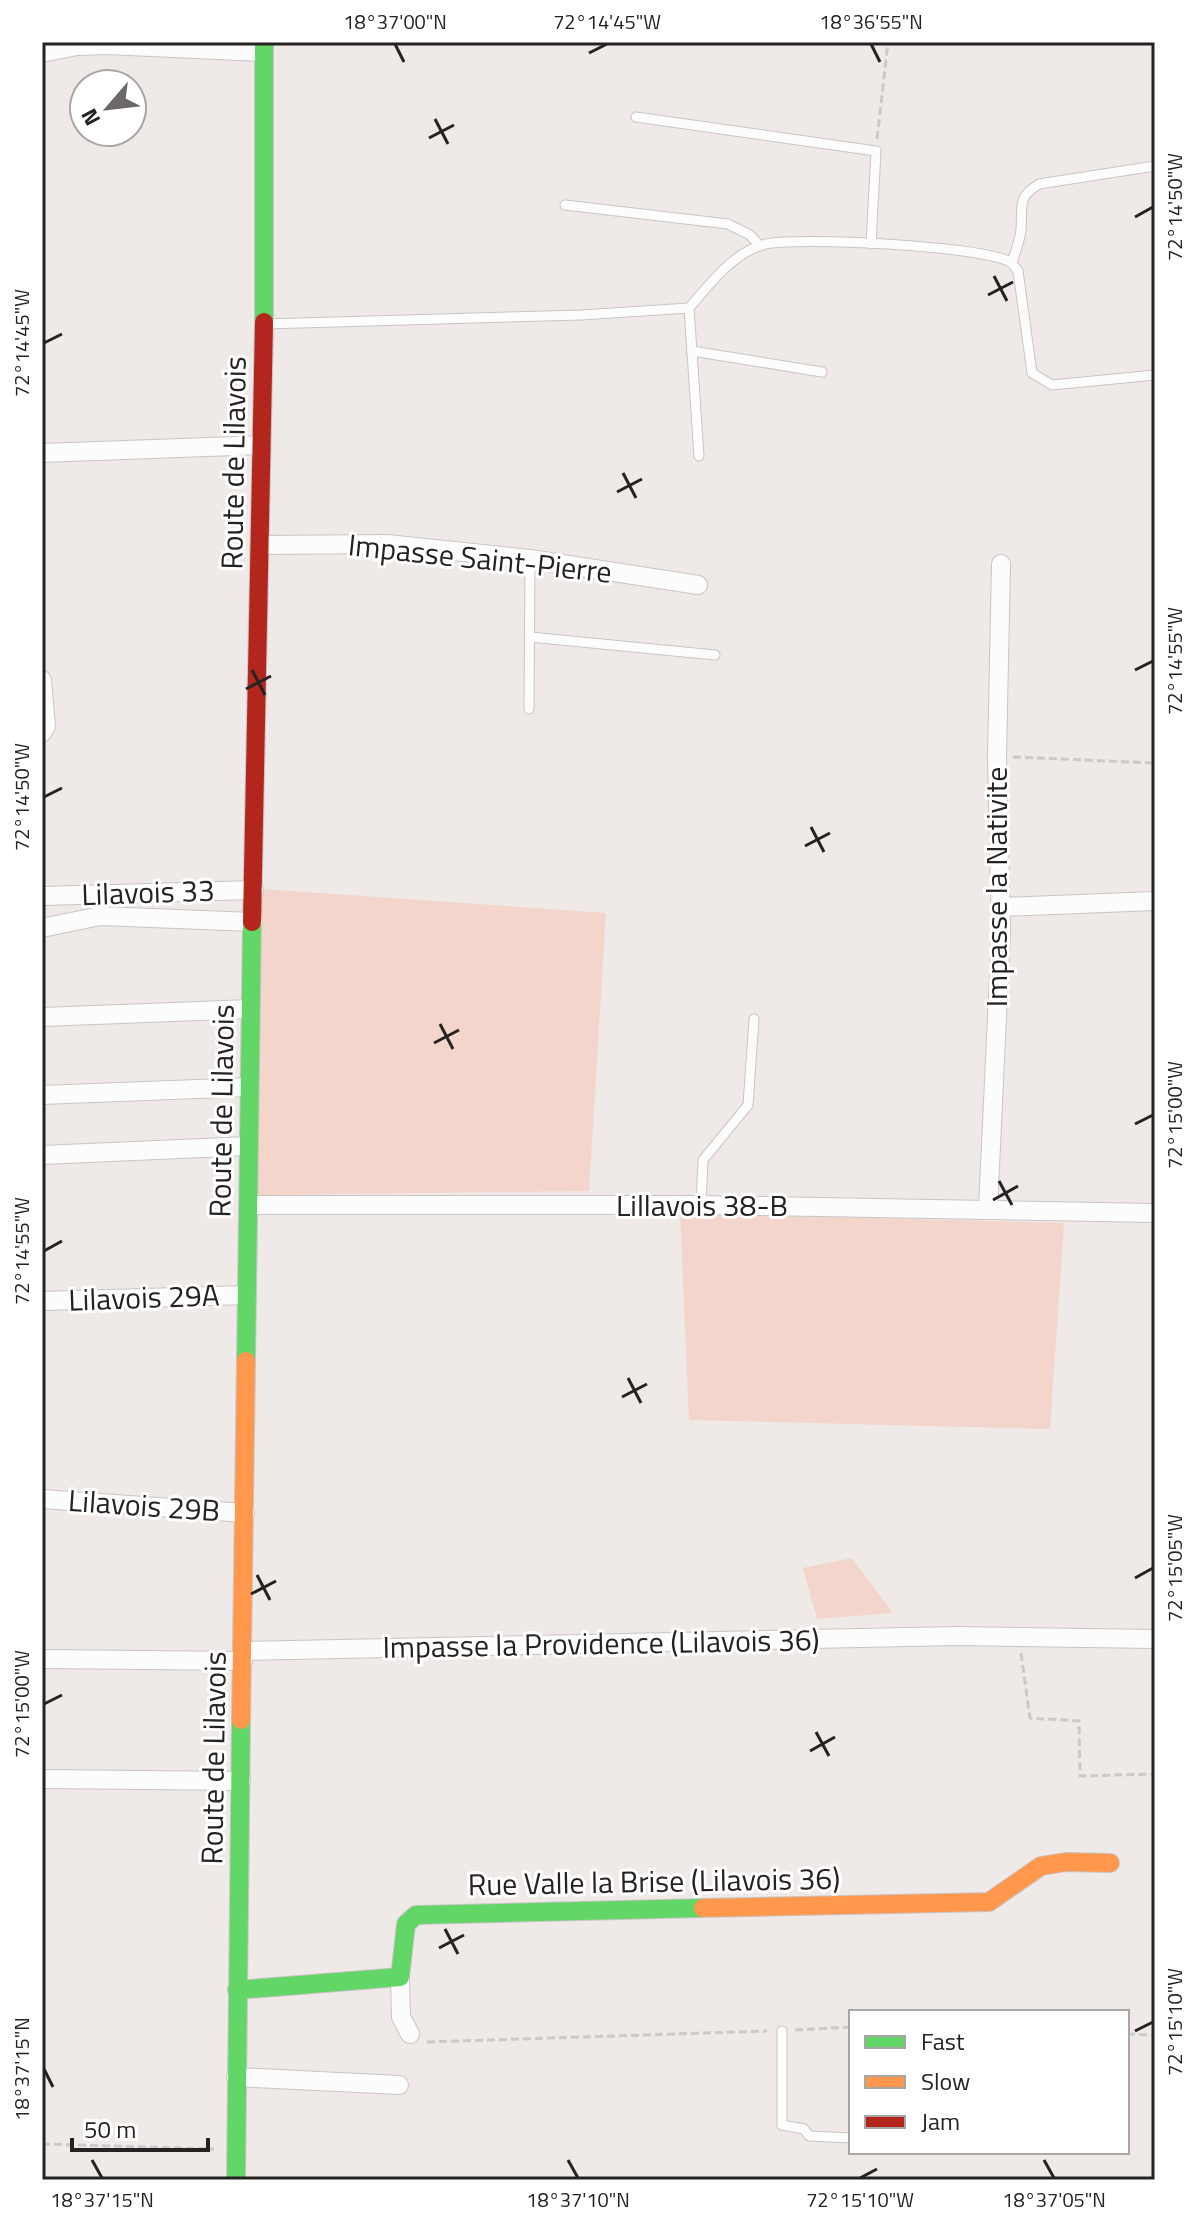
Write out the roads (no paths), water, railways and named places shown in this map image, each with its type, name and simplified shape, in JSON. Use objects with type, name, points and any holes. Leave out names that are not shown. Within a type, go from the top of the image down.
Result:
[{"type":"main road","name":"Route de Lilavois","points":[[236,2180],[249,1087],[264,324],[264,47]]},
{"type":"main road","name":"Rue Valle la Brise (Lilavois 36)","points":[[400,1977],[406,1924],[416,1915],[989,1902],[1004,1895],[1041,1866],[1110,1863]]},
{"type":"main road","points":[[237,1990],[400,1977]]},
{"type":"street","points":[[42,53],[77,46],[107,45],[264,47]]},
{"type":"street","points":[[42,453],[260,445]]},
{"type":"street","name":"Impasse Saint-Pierre","points":[[260,545],[387,544],[530,559],[698,585]]},
{"type":"street","name":"Impasse la Nativite","points":[[988,1209],[1001,907],[997,757],[1001,564]]},
{"type":"street","points":[[42,680],[46,726],[42,733]]},
{"type":"street","name":"Lilavois 33","points":[[42,896],[254,890]]},
{"type":"street","points":[[1001,907],[1155,901]]},
{"type":"street","points":[[42,928],[100,916],[253,922]]},
{"type":"street","points":[[42,1017],[251,1009]]},
{"type":"street","points":[[42,1095],[249,1087]]},
{"type":"street","points":[[42,1155],[249,1146]]},
{"type":"street","name":"Lillavois 38-B","points":[[249,1205],[701,1205],[1155,1213]]},
{"type":"street","name":"Lilavois 29A","points":[[42,1301],[247,1295]]},
{"type":"street","name":"Lilavois 29B","points":[[42,1499],[245,1513]]},
{"type":"street","name":"Impasse la Providence (Lilavois 36)","points":[[42,1659],[958,1636],[1155,1639]]},
{"type":"street","points":[[42,1779],[241,1781]]},
{"type":"street","points":[[400,1977],[401,2017],[410,2034]]},
{"type":"street","points":[[236,2077],[399,2085]]},
{"type":"lane","points":[[636,117],[876,151],[871,244]]},
{"type":"lane","points":[[1012,263],[1021,231],[1020,206],[1027,191],[1039,184],[1155,166]]},
{"type":"lane","points":[[565,205],[728,224],[750,235],[760,246]]},
{"type":"lane","points":[[264,324],[566,316],[689,308],[741,255],[760,246],[782,242],[871,244],[982,253],[1012,263],[1018,271],[1032,373],[1052,385],[1155,375]]},
{"type":"lane","points":[[689,308],[699,456]]},
{"type":"lane","points":[[692,351],[822,372]]},
{"type":"lane","points":[[529,709],[530,559]]},
{"type":"lane","points":[[530,637],[715,655]]},
{"type":"lane","points":[[701,1205],[703,1160],[748,1105],[754,1019]]},
{"type":"lane","points":[[782,2031],[782,2125],[804,2129],[809,2136],[849,2138]]}]
